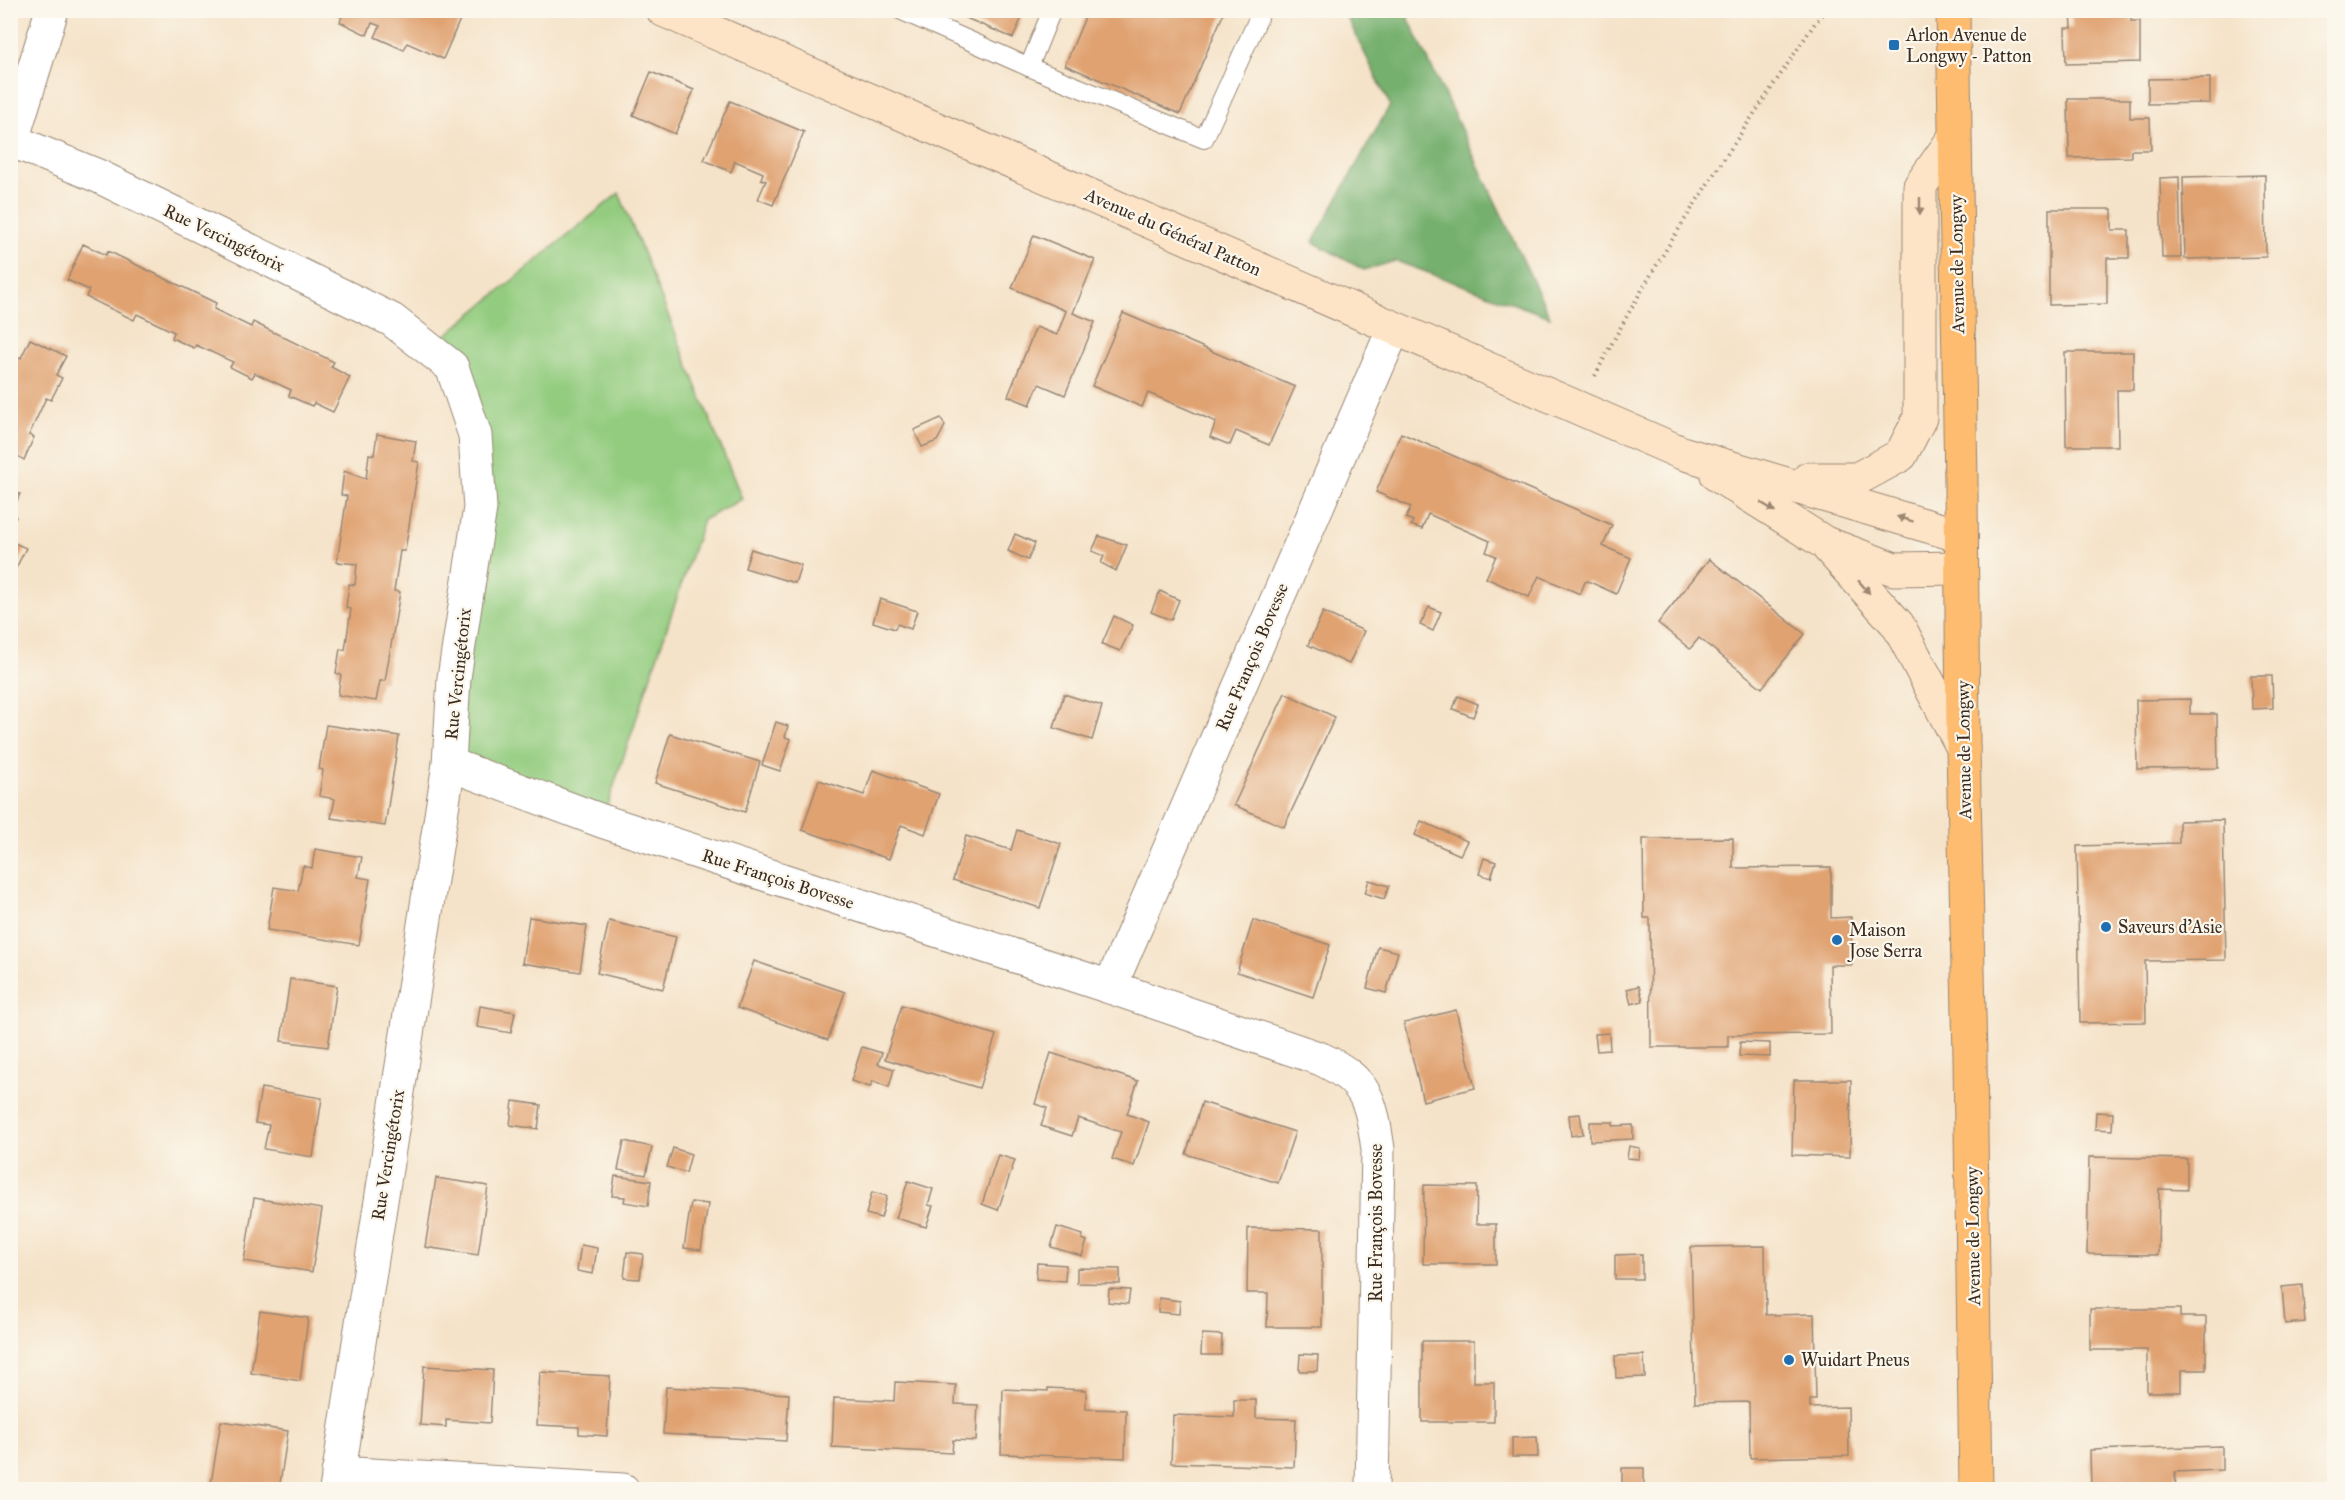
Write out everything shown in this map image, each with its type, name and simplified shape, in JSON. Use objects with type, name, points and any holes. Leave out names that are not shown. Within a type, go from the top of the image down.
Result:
[{"type":"main road","name":"Avenue du Général Patton","points":[[663,10],[1683,453]]},
{"type":"main road","name":"Avenue de Longwy","points":[[1953,10],[1976,1490]]},
{"type":"main road","points":[[1683,453],[1802,479],[1857,479],[1901,454],[1920,418],[1920,186],[1954,138]]},
{"type":"main road","points":[[1683,453],[1961,536]]},
{"type":"main road","points":[[1683,453],[1825,543],[1894,569],[1961,568]]},
{"type":"main road","points":[[1825,543],[1898,625],[1963,748]]},
{"type":"street","points":[[12,144],[52,10]]},
{"type":"street","name":"Rue Vercingétorix","points":[[12,144],[98,176],[392,320],[452,367],[475,435],[480,508],[454,678],[449,764],[337,1481],[623,1490]]},
{"type":"street","name":"Rue François Bovesse","points":[[1110,987],[1394,328]]},
{"type":"street","name":"Rue François Bovesse","points":[[449,764],[602,821],[1110,987],[1321,1059],[1345,1070],[1363,1090],[1373,1115],[1378,1149],[1372,1490]]},
{"type":"lane","points":[[900,10],[1029,67],[1204,139],[1262,10]]},
{"type":"lane","points":[[1029,67],[1052,10]]},
{"type":"path","points":[[1578,408],[1614,338],[1687,218],[1815,23],[1827,10]]},
{"type":"green space","points":[[1344,11],[1405,11],[1550,317],[1396,261],[1364,270],[1313,242],[1390,105]]},
{"type":"green space","points":[[619,193],[742,499],[703,520],[602,821],[449,764],[475,435],[430,348]]},
{"type":"building","points":[[326,10],[464,10],[443,59],[407,43],[404,50],[375,37],[380,26],[372,23],[367,35],[340,22],[342,17]]},
{"type":"building","points":[[947,10],[1025,10],[1013,38]]},
{"type":"building","points":[[1088,10],[1225,10],[1180,114],[1065,65]]},
{"type":"building","points":[[2071,10],[2131,10],[2131,21],[2140,21],[2140,62],[2066,64],[2065,28],[2072,28]]},
{"type":"building","points":[[651,72],[694,90],[675,134],[633,115]]},
{"type":"building","points":[[2210,78],[2210,103],[2148,104],[2148,79]]},
{"type":"building","points":[[2068,99],[2130,99],[2130,118],[2150,118],[2151,150],[2131,150],[2131,157],[2069,158]]},
{"type":"building","points":[[730,101],[804,132],[773,205],[758,199],[766,181],[761,179],[763,173],[735,161],[731,172],[704,160]]},
{"type":"building","points":[[2265,175],[2266,257],[2185,259],[2183,177]]},
{"type":"building","points":[[2179,177],[2181,258],[2162,258],[2160,178]]},
{"type":"building","points":[[2049,209],[2112,209],[2112,230],[2129,230],[2129,258],[2107,258],[2107,304],[2049,305]]},
{"type":"building","points":[[1034,235],[1095,260],[1073,313],[1095,322],[1065,395],[1039,384],[1030,405],[1008,396],[1036,327],[1057,335],[1066,311],[1012,288]]},
{"type":"building","points":[[83,244],[106,255],[108,251],[216,303],[214,309],[251,327],[253,322],[334,362],[331,367],[350,377],[333,412],[314,403],[312,406],[289,396],[291,390],[255,373],[252,378],[230,367],[233,362],[196,345],[194,348],[172,338],[174,332],[137,314],[134,320],[86,297],[89,290],[67,280]]},
{"type":"building","points":[[1123,313],[1295,387],[1269,445],[1236,431],[1230,445],[1210,437],[1216,422],[1184,408],[1148,393],[1142,407],[1092,386]]},
{"type":"building","points":[[30,339],[66,356],[56,375],[62,378],[51,400],[46,398],[29,435],[34,437],[24,460],[18,456],[10,472],[10,369],[17,356],[21,358]]},
{"type":"building","points":[[2065,352],[2133,352],[2133,390],[2117,390],[2118,446],[2066,446]]},
{"type":"building","points":[[941,418],[945,426],[937,441],[922,447],[914,430]]},
{"type":"building","points":[[1401,433],[1612,525],[1603,546],[1631,558],[1616,594],[1588,581],[1585,582],[1580,594],[1539,576],[1529,597],[1486,578],[1496,556],[1486,552],[1490,541],[1428,514],[1422,529],[1411,525],[1413,521],[1406,518],[1411,507],[1376,492]]},
{"type":"building","points":[[377,434],[416,441],[413,461],[419,462],[405,551],[400,551],[394,591],[400,592],[385,681],[380,681],[376,701],[338,695],[341,675],[336,673],[340,649],[345,650],[351,609],[346,608],[349,584],[355,585],[357,564],[337,562],[347,496],[341,495],[344,471],[366,479],[369,454],[374,455]]},
{"type":"building","points":[[10,490],[20,494],[11,514],[16,517],[10,528]]},
{"type":"building","points":[[1015,534],[1035,543],[1028,560],[1008,551]]},
{"type":"building","points":[[1099,536],[1127,545],[1116,571],[1101,563],[1104,556],[1092,551]]},
{"type":"building","points":[[10,541],[26,548],[10,580]]},
{"type":"building","points":[[751,549],[801,565],[795,583],[745,568]]},
{"type":"building","points":[[1709,559],[1805,634],[1762,688],[1699,638],[1690,649],[1658,623]]},
{"type":"building","points":[[1160,591],[1179,600],[1171,620],[1151,612]]},
{"type":"building","points":[[880,599],[917,611],[911,629],[897,624],[895,629],[873,622]]},
{"type":"building","points":[[1429,607],[1441,612],[1433,631],[1420,625]]},
{"type":"building","points":[[1323,612],[1364,631],[1349,664],[1308,645]]},
{"type":"building","points":[[1114,616],[1133,625],[1120,651],[1102,644]]},
{"type":"building","points":[[2251,676],[2272,676],[2273,708],[2252,709]]},
{"type":"building","points":[[1285,693],[1335,717],[1284,827],[1234,805]]},
{"type":"building","points":[[1064,694],[1102,706],[1092,740],[1054,728]]},
{"type":"building","points":[[1458,696],[1478,704],[1473,717],[1453,709]]},
{"type":"building","points":[[2190,699],[2190,714],[2217,714],[2218,768],[2137,769],[2136,700]]},
{"type":"building","points":[[776,722],[788,726],[785,737],[791,739],[780,771],[762,765]]},
{"type":"building","points":[[326,725],[399,736],[385,826],[331,818],[335,799],[319,796],[323,770],[319,769]]},
{"type":"building","points":[[670,734],[760,762],[745,812],[655,783]]},
{"type":"building","points":[[873,770],[939,794],[925,834],[901,825],[889,859],[802,830],[819,780],[864,795]]},
{"type":"building","points":[[2223,820],[2226,960],[2145,961],[2146,1022],[2080,1023],[2077,846],[2179,843],[2179,821]]},
{"type":"building","points":[[1421,821],[1467,841],[1460,855],[1415,835]]},
{"type":"building","points":[[1017,830],[1061,844],[1040,908],[953,880],[966,836],[1011,850]]},
{"type":"building","points":[[1733,838],[1733,868],[1831,867],[1831,918],[1851,917],[1852,965],[1830,965],[1831,1034],[1728,1035],[1728,1047],[1651,1047],[1650,918],[1644,918],[1643,839]]},
{"type":"building","points":[[315,849],[362,857],[358,877],[370,879],[359,945],[267,930],[274,887],[298,891],[303,866],[312,868]]},
{"type":"building","points":[[1484,858],[1496,862],[1491,878],[1479,874]]},
{"type":"building","points":[[1369,880],[1389,886],[1384,899],[1365,893]]},
{"type":"building","points":[[529,917],[587,926],[580,972],[522,963]]},
{"type":"building","points":[[1253,920],[1330,945],[1313,997],[1237,972]]},
{"type":"building","points":[[609,921],[676,937],[663,989],[597,973]]},
{"type":"building","points":[[1378,947],[1398,952],[1386,993],[1367,988]]},
{"type":"building","points":[[754,961],[845,992],[828,1040],[737,1008]]},
{"type":"building","points":[[290,979],[337,986],[328,1047],[281,1041]]},
{"type":"building","points":[[1639,986],[1643,1001],[1631,1004],[1627,989]]},
{"type":"building","points":[[902,1005],[996,1035],[979,1088],[885,1059]]},
{"type":"building","points":[[480,1006],[515,1012],[511,1033],[477,1027]]},
{"type":"building","points":[[1456,1010],[1475,1088],[1423,1101],[1404,1023]]},
{"type":"building","points":[[1609,1033],[1610,1050],[1597,1051],[1595,1034]]},
{"type":"building","points":[[1740,1042],[1770,1043],[1770,1057],[1739,1056]]},
{"type":"building","points":[[862,1047],[882,1053],[878,1064],[894,1069],[889,1087],[873,1081],[870,1087],[851,1081]]},
{"type":"building","points":[[1051,1053],[1138,1081],[1127,1114],[1149,1122],[1134,1166],[1112,1159],[1121,1132],[1078,1118],[1072,1136],[1041,1126],[1047,1108],[1035,1104]]},
{"type":"building","points":[[1794,1080],[1851,1080],[1850,1157],[1792,1155]]},
{"type":"building","points":[[261,1088],[322,1098],[313,1157],[264,1149],[269,1125],[255,1123]]},
{"type":"building","points":[[513,1101],[541,1105],[538,1129],[510,1125]]},
{"type":"building","points":[[1202,1102],[1295,1132],[1278,1183],[1186,1154]]},
{"type":"building","points":[[2096,1112],[2113,1113],[2112,1130],[2095,1129]]},
{"type":"building","points":[[1580,1114],[1583,1134],[1571,1136],[1569,1115]]},
{"type":"building","points":[[1590,1122],[1613,1122],[1613,1126],[1633,1125],[1633,1139],[1590,1141]]},
{"type":"building","points":[[624,1141],[652,1147],[646,1175],[618,1170]]},
{"type":"building","points":[[1629,1146],[1640,1148],[1639,1159],[1627,1158]]},
{"type":"building","points":[[673,1148],[691,1154],[686,1173],[667,1167]]},
{"type":"building","points":[[998,1155],[1015,1160],[998,1210],[982,1204]]},
{"type":"building","points":[[2089,1157],[2187,1159],[2187,1190],[2159,1189],[2158,1255],[2087,1254]]},
{"type":"building","points":[[615,1176],[651,1181],[648,1206],[624,1202],[625,1197],[612,1196]]},
{"type":"building","points":[[436,1178],[488,1186],[478,1255],[425,1247]]},
{"type":"building","points":[[908,1181],[933,1189],[928,1205],[933,1206],[926,1227],[896,1218]]},
{"type":"building","points":[[1424,1185],[1477,1186],[1476,1224],[1496,1224],[1496,1264],[1423,1264]]},
{"type":"building","points":[[872,1192],[887,1196],[881,1218],[866,1214]]},
{"type":"building","points":[[254,1198],[322,1209],[312,1272],[244,1261]]},
{"type":"building","points":[[691,1202],[708,1204],[701,1250],[684,1248]]},
{"type":"building","points":[[1057,1227],[1083,1235],[1082,1239],[1087,1241],[1082,1256],[1051,1247]]},
{"type":"building","points":[[1248,1228],[1322,1229],[1322,1327],[1267,1327],[1268,1293],[1247,1293]]},
{"type":"building","points":[[581,1245],[597,1248],[593,1274],[577,1271]]},
{"type":"building","points":[[1765,1246],[1766,1315],[1814,1314],[1816,1400],[1810,1400],[1810,1408],[1848,1407],[1849,1456],[1750,1458],[1749,1402],[1695,1403],[1691,1247]]},
{"type":"building","points":[[627,1252],[643,1254],[640,1279],[624,1278]]},
{"type":"building","points":[[1642,1254],[1642,1279],[1615,1279],[1615,1255]]},
{"type":"building","points":[[1037,1263],[1066,1265],[1065,1281],[1036,1279]]},
{"type":"building","points":[[1077,1268],[1120,1269],[1120,1284],[1077,1283]]},
{"type":"building","points":[[2302,1285],[2305,1322],[2285,1324],[2282,1287]]},
{"type":"building","points":[[1109,1289],[1130,1290],[1128,1304],[1108,1302]]},
{"type":"building","points":[[1159,1298],[1180,1301],[1179,1314],[1158,1312]]},
{"type":"building","points":[[2090,1309],[2180,1309],[2180,1317],[2206,1317],[2206,1370],[2181,1370],[2181,1392],[2147,1392],[2147,1350],[2090,1350]]},
{"type":"building","points":[[260,1311],[308,1318],[300,1381],[251,1373]]},
{"type":"building","points":[[1202,1334],[1222,1335],[1221,1355],[1201,1355]]},
{"type":"building","points":[[1422,1341],[1474,1341],[1474,1382],[1494,1382],[1494,1422],[1422,1422]]},
{"type":"building","points":[[1300,1354],[1318,1355],[1317,1371],[1299,1371]]},
{"type":"building","points":[[1644,1355],[1645,1377],[1616,1378],[1615,1356]]},
{"type":"building","points":[[424,1366],[493,1370],[490,1423],[446,1420],[446,1427],[420,1425]]},
{"type":"building","points":[[540,1372],[610,1376],[607,1436],[579,1434],[579,1427],[537,1425]]},
{"type":"building","points":[[895,1382],[956,1385],[955,1404],[978,1405],[976,1441],[953,1440],[952,1453],[832,1447],[834,1398],[894,1401]]},
{"type":"building","points":[[666,1387],[789,1394],[786,1441],[663,1434]]},
{"type":"building","points":[[1048,1388],[1086,1390],[1086,1409],[1126,1410],[1125,1458],[1001,1454],[1003,1389],[1048,1391]]},
{"type":"building","points":[[1234,1400],[1256,1400],[1256,1418],[1296,1419],[1294,1467],[1171,1463],[1173,1415],[1234,1417]]},
{"type":"building","points":[[221,1421],[288,1431],[279,1490],[210,1490]]},
{"type":"building","points":[[1537,1437],[1538,1457],[1512,1457],[1512,1438]]},
{"type":"building","points":[[2222,1446],[2222,1470],[2175,1472],[2176,1490],[2091,1490],[2090,1450]]},
{"type":"building","points":[[1622,1468],[1644,1468],[1644,1490],[1622,1490]]},
{"type":"place","name":"Arlon Avenue de Longwy - Patton","points":[[1894,45]]},
{"type":"place","name":"Saveurs d'Asie","points":[[2106,927]]},
{"type":"place","name":"Maison Jose Serra","points":[[1837,940]]},
{"type":"place","name":"Wuidart Pneus","points":[[1789,1360]]}]
